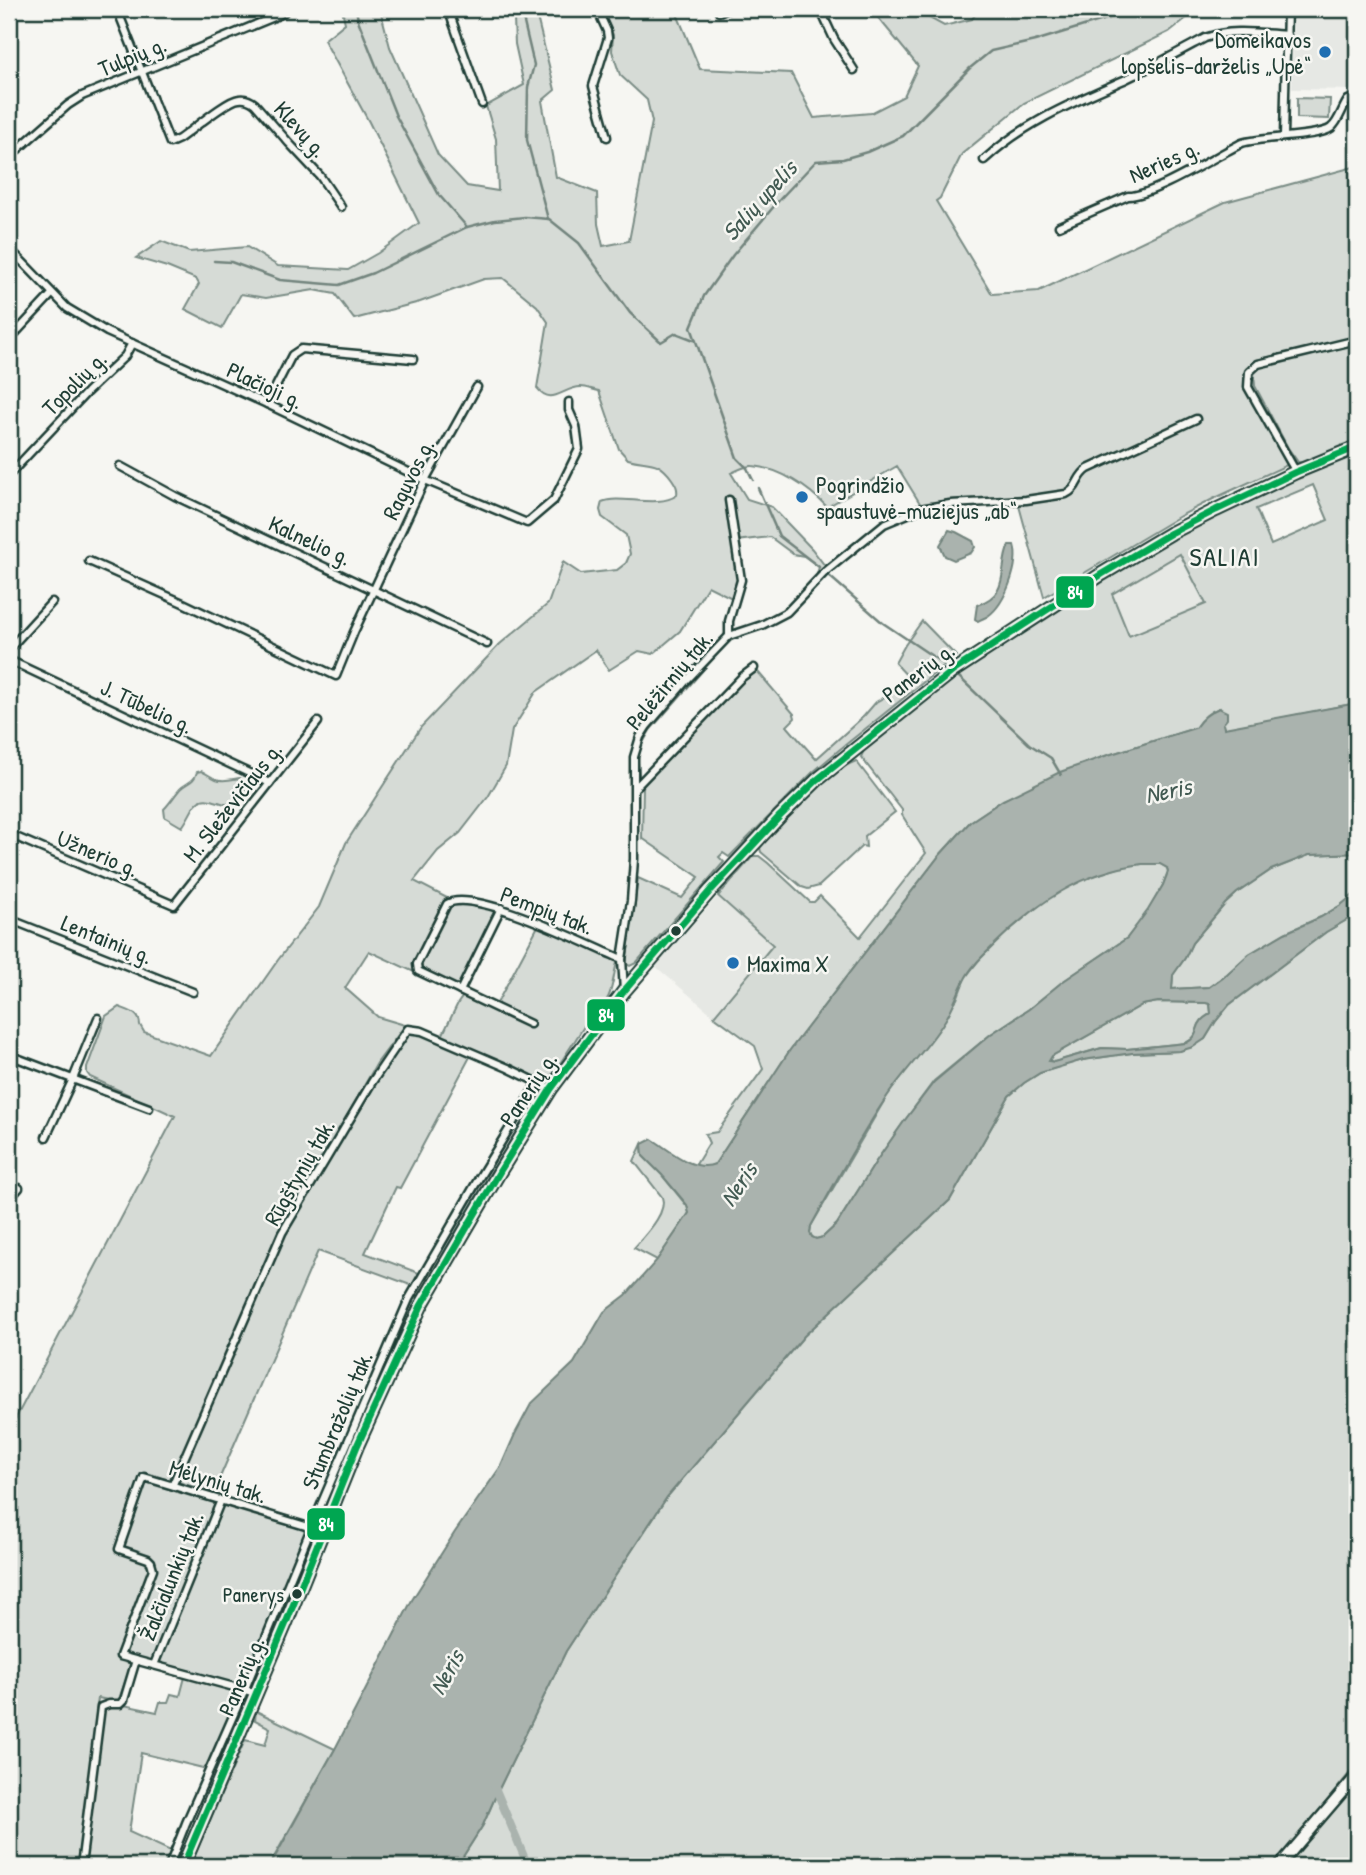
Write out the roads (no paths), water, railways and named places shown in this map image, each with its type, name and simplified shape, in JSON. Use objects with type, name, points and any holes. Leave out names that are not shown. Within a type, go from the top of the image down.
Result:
[{"type":"main road","name":"Panerių g.","points":[[183,1866],[286,1623],[317,1529],[421,1306],[551,1089],[624,990],[780,816],[817,780],[920,696],[977,654],[1139,551],[1191,522],[1296,472],[1357,447]]},
{"type":"street","name":"Klevų g.","points":[[117,9],[170,143],[230,102],[236,99],[249,100],[320,176],[341,207]]},
{"type":"street","points":[[448,9],[482,104]]},
{"type":"street","points":[[597,9],[608,38],[593,86],[607,137]]},
{"type":"street","points":[[820,9],[834,39],[854,70]]},
{"type":"street","points":[[1284,137],[1287,9]]},
{"type":"street","name":"Tulpių g.","points":[[9,157],[75,100],[284,10]]},
{"type":"street","points":[[984,160],[1011,137],[1039,120],[1205,38],[1230,31],[1287,34]]},
{"type":"street","name":"Neries g.","points":[[1059,226],[1128,196],[1135,197],[1155,189],[1242,142],[1329,130],[1347,101],[1357,97]]},
{"type":"street","name":"Plačioji g.","points":[[9,248],[67,308],[107,332],[267,404],[425,480],[527,523],[554,500],[579,449],[569,401]]},
{"type":"street","points":[[9,340],[52,293]]},
{"type":"street","points":[[1296,472],[1248,387],[1248,372],[1258,364],[1357,341]]},
{"type":"street","name":"Topolių g.","points":[[9,475],[125,356],[132,343]]},
{"type":"street","points":[[267,404],[292,355],[301,349],[413,359]]},
{"type":"street","name":"Raguvos g.","points":[[89,561],[336,676],[425,480],[477,387]]},
{"type":"street","name":"Pelėžirnių tak.","points":[[624,990],[622,959],[634,869],[634,757],[640,737],[685,682],[729,636],[762,625],[787,612],[825,572],[884,524],[920,509],[950,504],[1026,500],[1066,494],[1076,487],[1078,477],[1088,469],[1195,419]]},
{"type":"street","name":"Kalnelio g.","points":[[120,466],[175,496],[487,644]]},
{"type":"street","points":[[729,500],[741,580],[729,621],[729,636]]},
{"type":"street","points":[[9,649],[52,601]]},
{"type":"street","name":"J. Tūbelio g.","points":[[9,660],[270,783]]},
{"type":"street","points":[[635,788],[742,677],[754,668]]},
{"type":"street","name":"M. Sleževičiaus g.","points":[[174,905],[318,722]]},
{"type":"street","name":"Užnerio g.","points":[[9,834],[174,905]]},
{"type":"street","name":"Pempių tak.","points":[[530,1024],[418,971],[417,964],[447,904],[453,900],[501,908],[622,959]]},
{"type":"street","points":[[460,991],[501,908]]},
{"type":"street","name":"Lentainių g.","points":[[9,919],[193,992]]},
{"type":"street","points":[[46,1137],[98,1018]]},
{"type":"street","name":"Rūgštynių tak.","points":[[173,1484],[282,1233],[372,1082],[408,1029],[422,1031],[551,1089]]},
{"type":"street","points":[[9,1055],[149,1108]]},
{"type":"street","name":"Stumbražolių tak.","points":[[169,1866],[220,1742],[317,1529],[409,1299],[538,1082]]},
{"type":"street","points":[[9,1199],[19,1188]]},
{"type":"street","name":"Mėlynių tak.","points":[[136,1660],[120,1656],[153,1569],[148,1559],[119,1549],[144,1477],[317,1529]]},
{"type":"street","name":"Žalčialunkių tak.","points":[[154,1665],[221,1500]]},
{"type":"street","points":[[81,1866],[101,1707],[120,1704],[124,1700],[136,1660],[256,1693]]},
{"type":"street","points":[[1279,1866],[1357,1775]]},
{"type":"water","points":[[949,530],[973,541],[975,547],[971,553],[954,560],[945,556],[940,545]]},
{"type":"water","points":[[1009,545],[1014,545],[1015,553],[1010,584],[994,610],[978,621],[975,619],[977,605],[988,600],[999,588]]},
{"type":"water","name":"Neris","points":[[1357,703],[1357,853],[1309,855],[1271,870],[1237,893],[1192,943],[1173,975],[1172,989],[1209,987],[1249,954],[1285,933],[1321,917],[1357,892],[1357,914],[1326,932],[1229,1005],[1205,1039],[1193,1047],[1180,1051],[1132,1053],[1083,1060],[1040,1073],[1009,1096],[950,1200],[804,1336],[667,1497],[566,1651],[483,1825],[457,1866],[270,1866],[335,1749],[412,1600],[501,1466],[531,1404],[574,1363],[604,1312],[626,1295],[657,1260],[689,1213],[687,1205],[643,1156],[642,1144],[652,1139],[690,1163],[707,1166],[715,1164],[790,1050],[939,856],[970,822],[1003,800],[1060,772],[1195,728],[1206,716],[1219,708],[1227,712],[1224,728]],"holes":[[[1142,864],[1160,864],[1167,868],[1168,872],[1148,910],[1127,938],[991,1034],[934,1082],[877,1160],[837,1224],[823,1237],[812,1237],[811,1226],[856,1145],[893,1088],[944,1022],[975,964],[1012,928],[1063,891],[1100,874]],[[1158,1002],[1206,1003],[1210,1004],[1211,1013],[1202,1020],[1193,1038],[1186,1043],[1127,1049],[1102,1048],[1054,1062],[1049,1061],[1052,1056],[1142,1005]]]},
{"type":"waterway","points":[[356,9],[396,116],[439,195],[467,227]]},
{"type":"waterway","name":"Salių upelis","points":[[753,480],[747,468],[737,458],[691,327],[704,296],[733,255],[816,161],[843,159],[903,136],[970,68],[991,51],[1035,41],[1139,9]]},
{"type":"waterway","points":[[521,10],[534,65],[528,87],[527,140],[548,219]]},
{"type":"waterway","points":[[214,261],[231,262],[280,280],[339,285],[373,273],[467,227],[495,220],[525,217],[549,219],[579,243],[630,313],[661,342],[676,333],[694,340]]},
{"type":"waterway","name":"Salių upelis","points":[[758,488],[779,536],[819,567]]},
{"type":"waterway","name":"Salių upelis","points":[[828,575],[883,623],[944,664]]},
{"type":"waterway","points":[[639,777],[637,753],[650,730],[717,654]]},
{"type":"waterway","name":"Salių upelis","points":[[958,676],[1029,744],[1051,758],[1061,775]]},
{"type":"waterway","points":[[494,1785],[528,1866]]},
{"type":"place","name":"Domeikavos lopšelis-darželis „Upė“","points":[[1325,52]]},
{"type":"place","name":"Pogrindžio spaustuvė-muziejus „ab“","points":[[802,497]]},
{"type":"place","name":"Maxima X","points":[[733,963]]},
{"type":"place","name":"Panerys","points":[[297,1594]]},
{"type":"district","name":"SALIAI","points":[[1225,556]]}]
